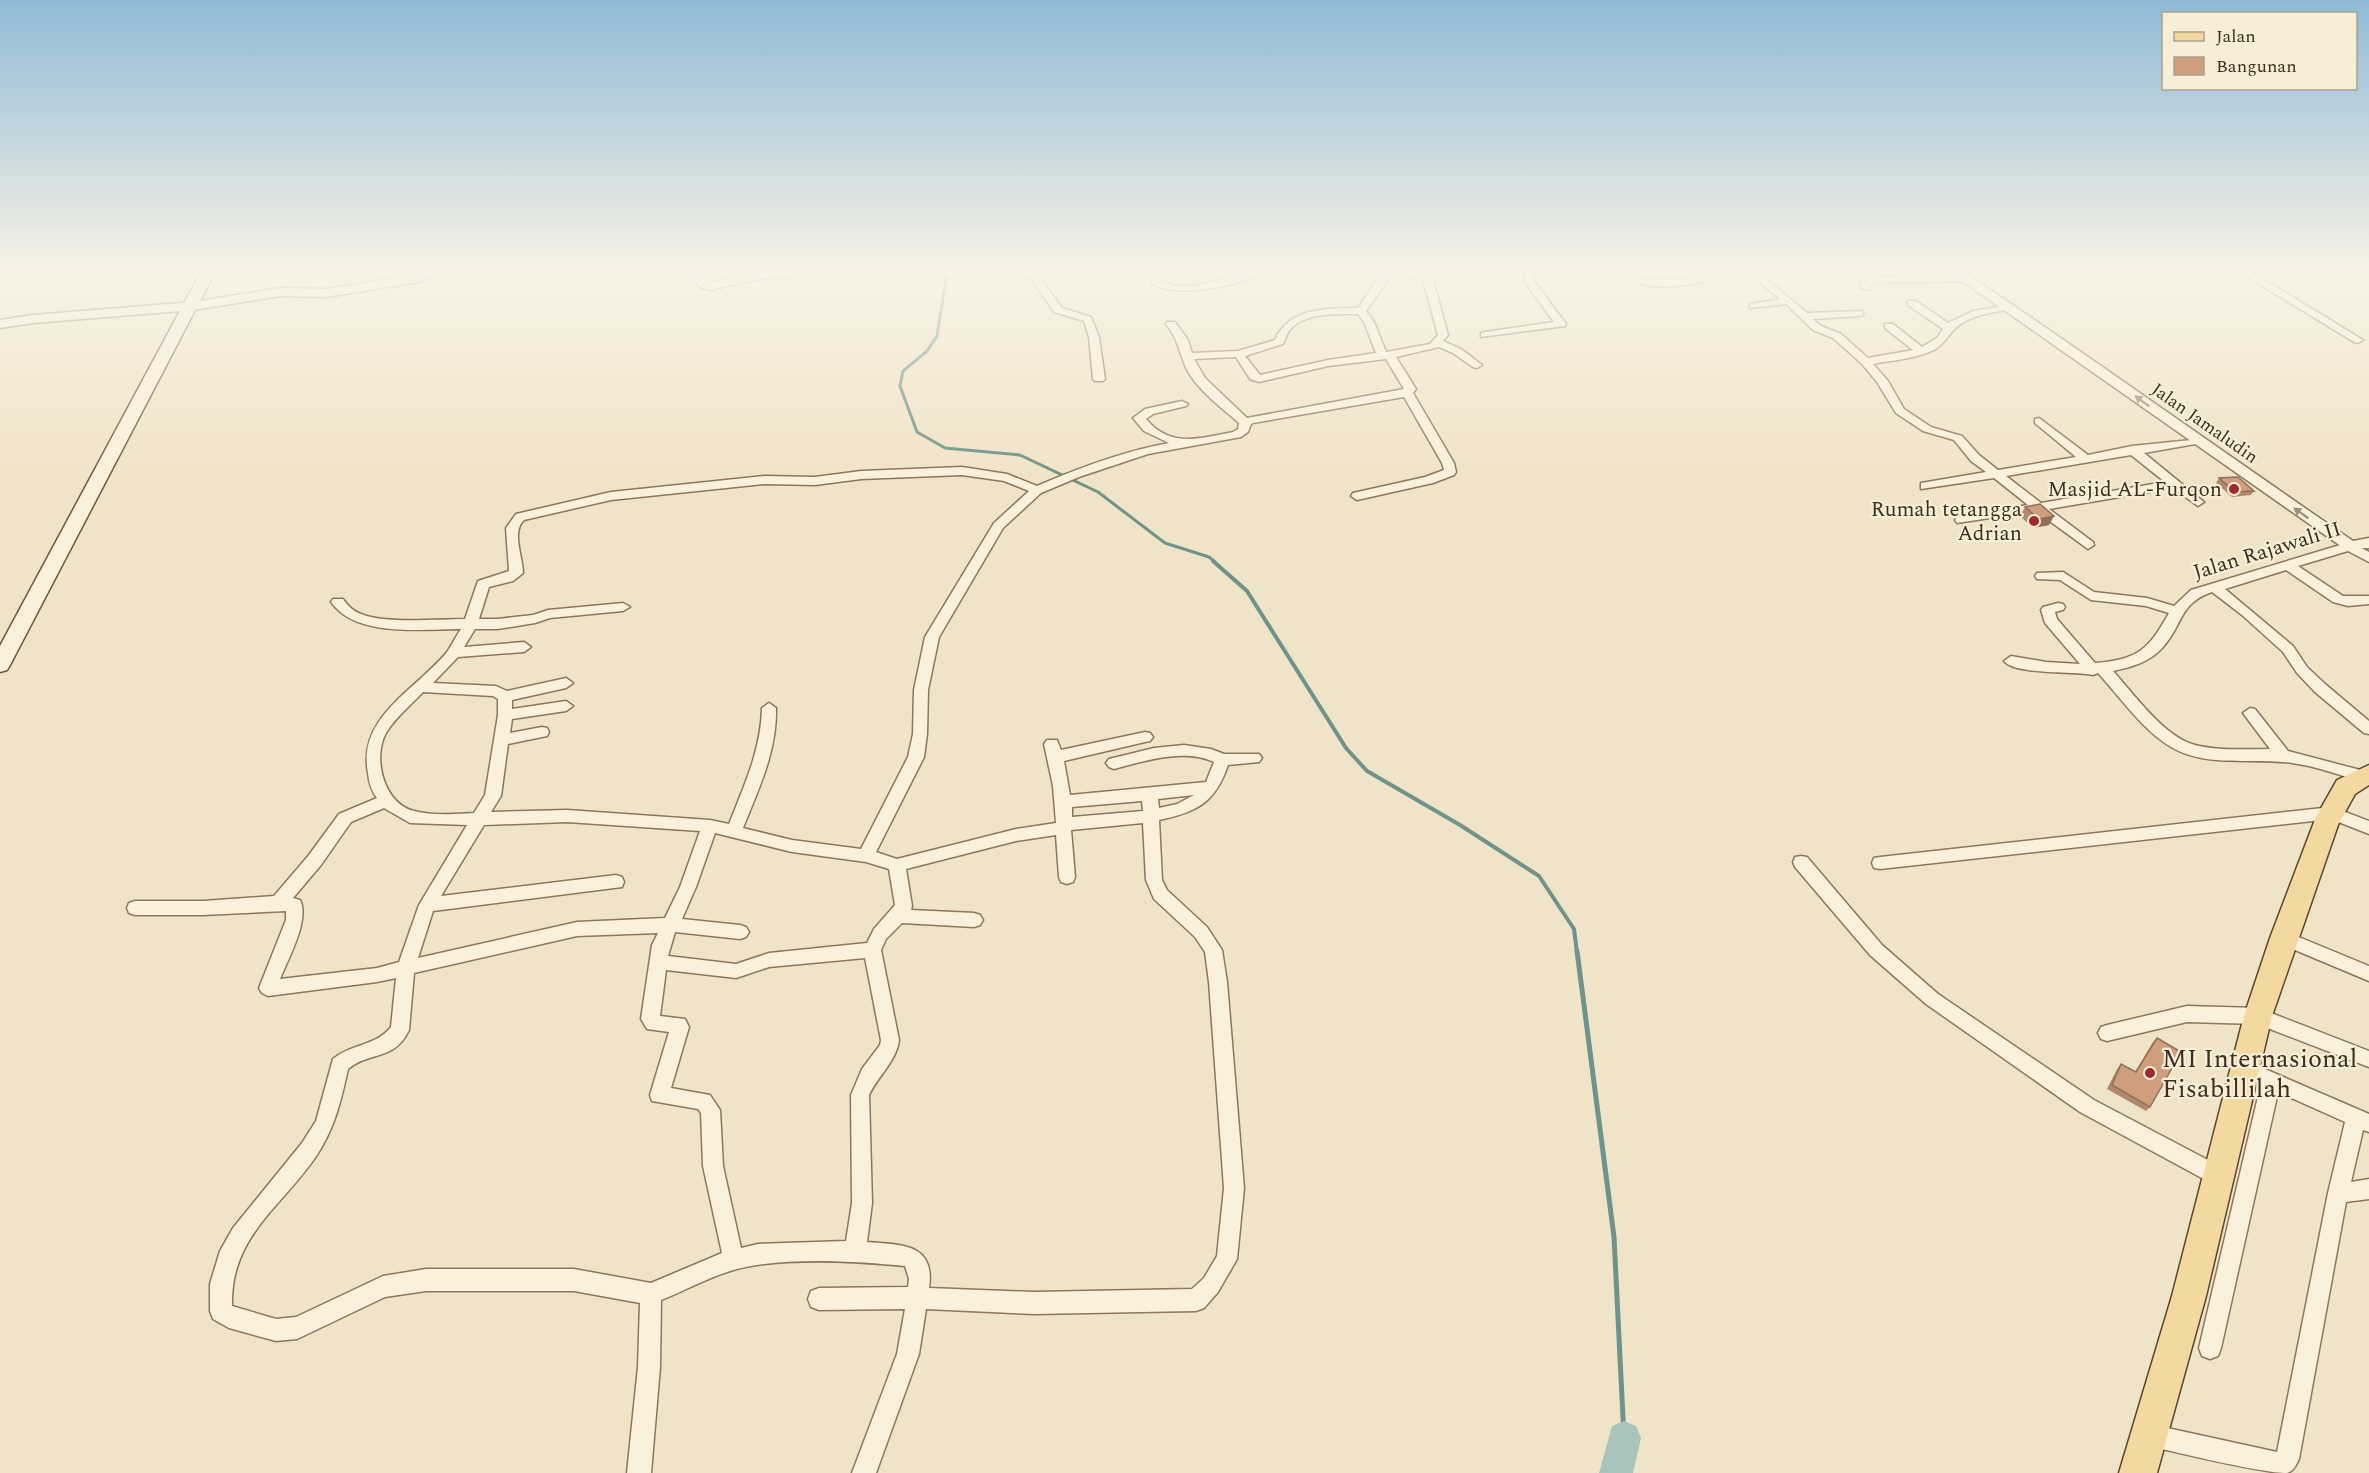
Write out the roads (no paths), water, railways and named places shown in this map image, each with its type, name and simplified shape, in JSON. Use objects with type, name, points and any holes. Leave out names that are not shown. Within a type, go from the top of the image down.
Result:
[{"type":"main road","points":[[0,665],[174,337]]},
{"type":"main road","points":[[2138,1473],[2189,1296],[2258,1016],[2325,824],[2346,788],[2366,775]]},
{"type":"street","points":[[1093,337],[1099,379]]},
{"type":"street","points":[[1181,337],[1189,364],[1212,394],[1245,422]]},
{"type":"street","points":[[1188,356],[1239,354],[1279,342],[1280,337]]},
{"type":"street","points":[[1377,337],[1386,355],[1407,382],[1410,389],[1407,393]]},
{"type":"street","points":[[1239,354],[1254,376],[1259,379],[1328,363],[1421,350],[1438,343],[1442,337]]},
{"type":"street","points":[[1838,337],[1866,362],[1882,381],[1900,411],[1927,429],[1958,438],[1974,458],[2088,545]]},
{"type":"street","points":[[1903,337],[1920,350]]},
{"type":"street","points":[[1866,362],[1920,350],[1945,337]]},
{"type":"street","name":"Jalan Jamaludin","points":[[2052,337],[2197,441],[2350,546]]},
{"type":"street","points":[[2354,337],[2358,339]]},
{"type":"street","points":[[1438,343],[1457,351],[1477,365]]},
{"type":"street","points":[[1245,422],[1407,393]]},
{"type":"street","points":[[1357,496],[1429,480],[1450,472],[1449,463],[1407,393]]},
{"type":"street","points":[[1180,444],[1148,429],[1139,418],[1149,411],[1182,404]]},
{"type":"street","points":[[2039,421],[2085,459]]},
{"type":"street","points":[[866,856],[916,757],[920,734],[921,690],[935,630],[992,534],[1012,511],[1036,490],[1069,476],[1126,456],[1237,435],[1244,430],[1245,422]]},
{"type":"street","points":[[1925,486],[2197,441]]},
{"type":"street","points":[[2132,450],[2198,502]]},
{"type":"street","points":[[1036,490],[1021,482],[994,475],[962,471],[936,472],[700,486],[638,492],[559,506],[520,517],[513,524],[511,534],[516,552],[516,573],[508,578],[483,584],[470,625],[454,653],[388,719],[377,735],[373,749],[374,773],[378,788],[387,801],[402,814],[422,820],[567,816],[710,826],[792,846],[866,856],[897,865],[1016,835],[1064,826],[1150,816],[1192,806],[1206,795],[1222,760]]},
{"type":"street","points":[[1961,520],[2175,484]]},
{"type":"street","name":"Jalan Rajawali II","points":[[2011,661],[2062,670],[2098,669],[2134,660],[2150,652],[2159,643],[2184,599],[2214,587],[2350,546],[2369,543]]},
{"type":"street","points":[[2350,546],[2369,558]]},
{"type":"street","points":[[2287,565],[2338,599],[2348,602],[2369,600]]},
{"type":"street","points":[[2042,576],[2063,576],[2091,596],[2146,602],[2177,611]]},
{"type":"street","points":[[2214,587],[2247,612],[2288,649],[2302,670],[2320,688],[2369,729]]},
{"type":"street","points":[[338,602],[346,612],[366,621],[398,624],[470,625],[536,619],[548,614],[623,607]]},
{"type":"street","points":[[2058,607],[2048,610],[2050,620],[2150,720],[2181,746],[2223,754],[2283,756],[2313,760],[2366,775]]},
{"type":"street","points":[[454,653],[524,647]]},
{"type":"street","points":[[505,706],[566,683]]},
{"type":"street","points":[[420,687],[496,691],[505,706],[493,796],[427,906],[418,927],[406,968],[400,1030],[384,1047],[345,1060],[340,1065],[329,1114],[322,1129],[295,1168],[260,1208],[225,1264],[219,1282],[221,1311],[229,1317],[276,1330],[297,1328],[383,1287],[426,1280],[574,1280],[651,1294],[734,1260],[781,1252],[855,1251],[909,1256],[916,1262],[920,1279],[908,1354],[864,1473]]},
{"type":"street","points":[[505,706],[566,706]]},
{"type":"street","points":[[734,831],[767,746],[771,727],[769,708]]},
{"type":"street","points":[[2250,713],[2283,756]]},
{"type":"street","points":[[501,740],[542,732]]},
{"type":"street","points":[[1067,877],[1062,802],[1054,751],[1145,736]]},
{"type":"street","points":[[1114,763],[1145,754],[1199,751],[1215,755],[1222,760],[1254,758]]},
{"type":"street","points":[[1062,802],[1104,800],[1211,787]]},
{"type":"street","points":[[819,1299],[918,1298],[1034,1303],[1196,1300],[1210,1285],[1227,1259],[1234,1188],[1226,1064],[1213,950],[1201,932],[1172,907],[1161,894],[1154,880],[1150,794]]},
{"type":"street","points":[[279,903],[315,860],[345,818],[387,801]]},
{"type":"street","points":[[1880,863],[2332,813],[2369,828]]},
{"type":"street","points":[[710,826],[662,945],[650,1021],[679,1025],[680,1028],[658,1093],[661,1097],[703,1101],[710,1110],[713,1166],[734,1260]]},
{"type":"street","points":[[1801,862],[1876,950],[1932,999],[2087,1106],[2218,1176]]},
{"type":"street","points":[[855,1251],[862,1203],[860,1095],[869,1075],[889,1048],[890,1040],[872,950],[880,934],[902,910],[904,900],[897,865]]},
{"type":"street","points":[[427,906],[616,882]]},
{"type":"street","points":[[135,908],[203,908],[279,903],[294,905],[296,920],[268,988],[377,975],[577,930],[672,925],[740,932]]},
{"type":"street","points":[[897,916],[974,920]]},
{"type":"street","points":[[2284,938],[2369,974]]},
{"type":"street","points":[[659,962],[736,971],[769,960],[872,950]]},
{"type":"street","points":[[2107,1033],[2187,1014],[2258,1016],[2369,1059]]},
{"type":"street","points":[[2149,1435],[2272,1464],[2282,1464],[2287,1459],[2338,1193],[2362,1120],[2244,1068]]},
{"type":"street","points":[[2210,1348],[2271,1080]]},
{"type":"street","points":[[2338,1193],[2369,1189]]},
{"type":"street","points":[[639,1473],[649,1367],[651,1294]]},
{"type":"waterway","points":[[937,337],[927,351],[903,371],[900,386],[917,432],[945,448],[1020,455],[1098,492],[1165,543],[1209,557],[1215,562]]},
{"type":"waterway","points":[[1213,561],[1247,591],[1346,748],[1367,771],[1460,825],[1539,876],[1574,929],[1577,953]]},
{"type":"waterway","points":[[1577,951],[1614,1237],[1624,1438]]},
{"type":"waterway","points":[[1616,1473],[1624,1438]]},
{"type":"place","name":"Masjid AL-Furqon","points":[[2234,489]]},
{"type":"place","name":"Rumah tetangga Adrian","points":[[2034,521]]},
{"type":"place","name":"MI Internasional Fisabillilah","points":[[2150,1073]]}]
